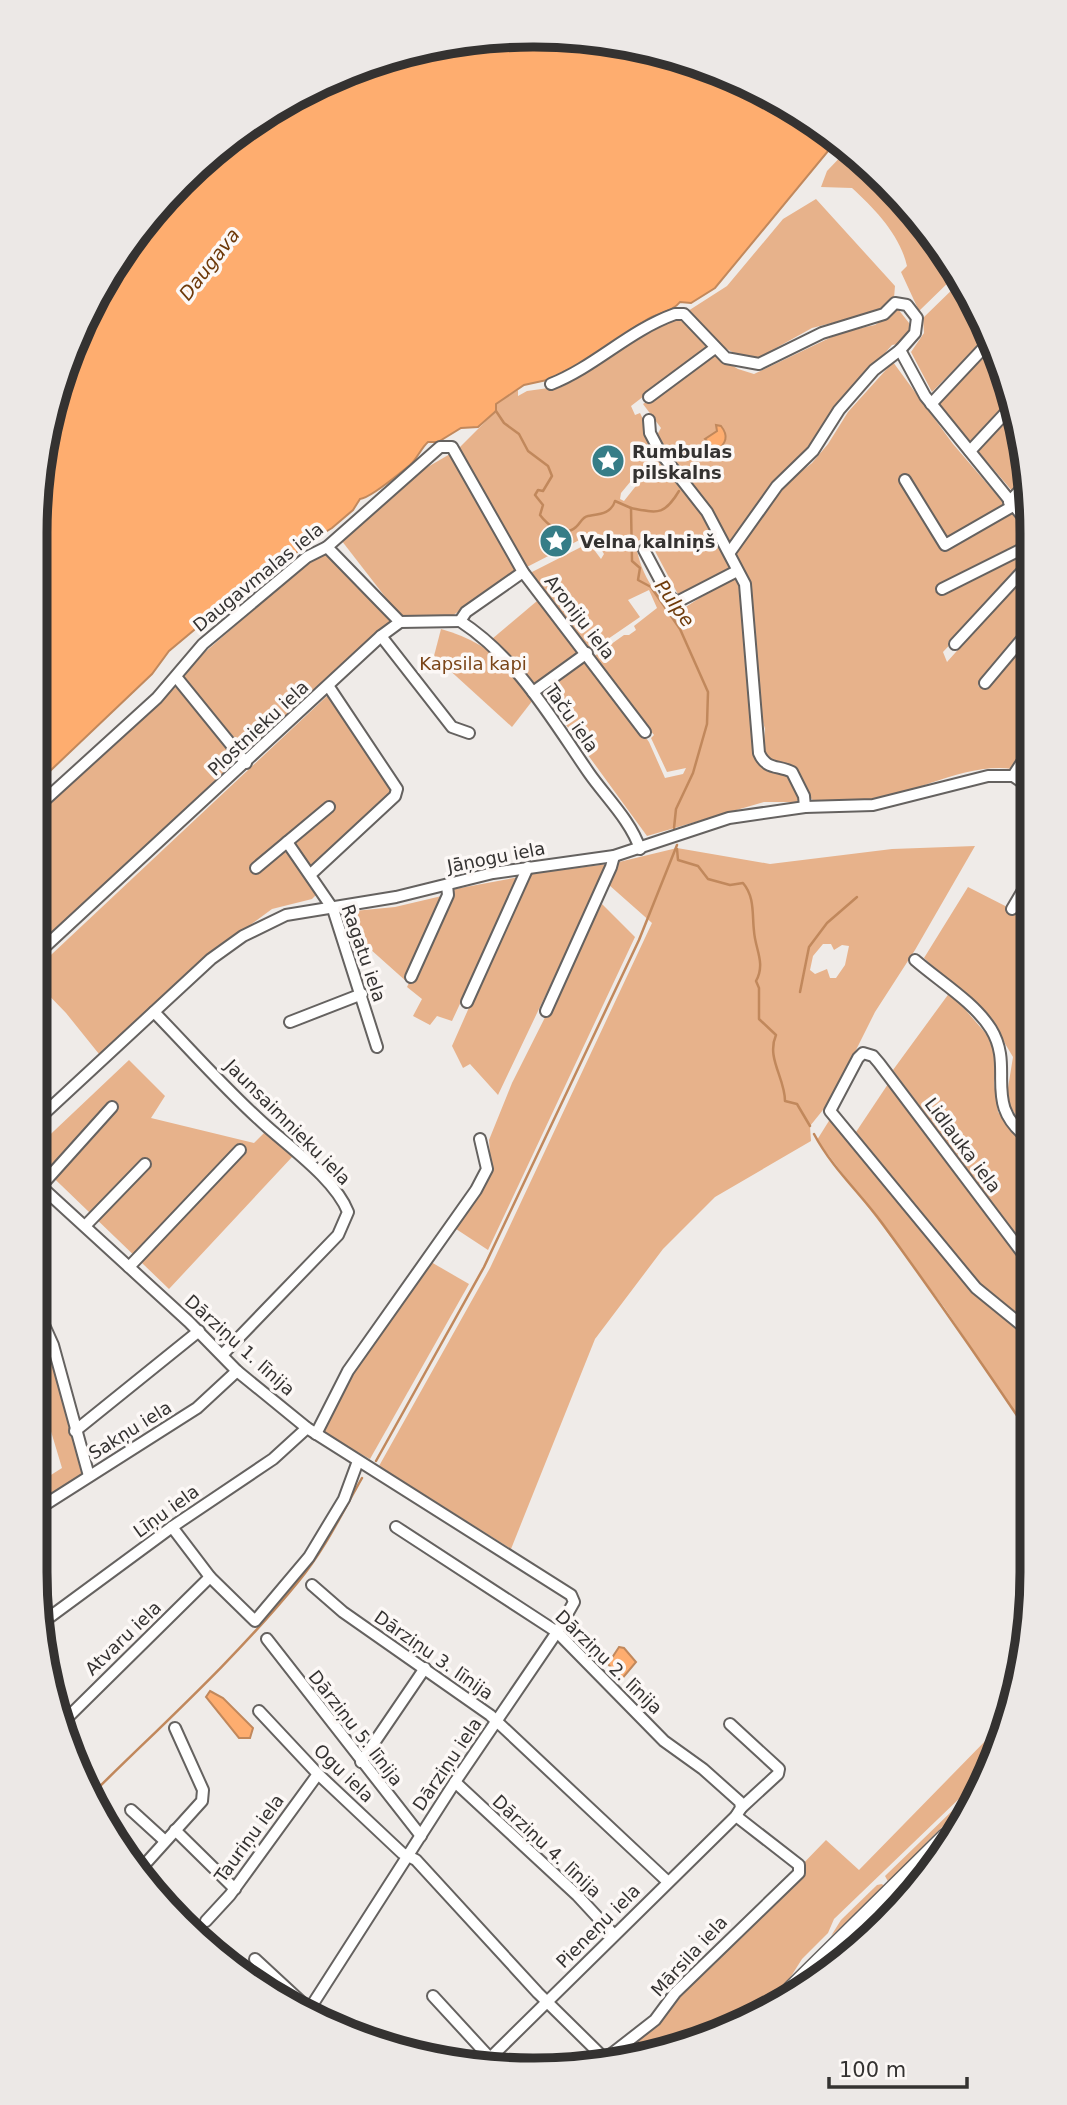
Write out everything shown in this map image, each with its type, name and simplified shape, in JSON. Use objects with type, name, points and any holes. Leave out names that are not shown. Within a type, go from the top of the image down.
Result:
[{"type":"highway","points":[[820,1964],[923,1863]]},
{"type":"street","points":[[551,384],[586,365],[621,340],[675,314],[684,314],[726,358],[759,364],[822,333],[884,314],[899,302],[912,310],[918,325],[900,350],[874,370],[839,410],[813,451],[777,486],[730,552]]},
{"type":"street","points":[[649,397],[715,348]]},
{"type":"street","points":[[930,404],[983,348]]},
{"type":"street","points":[[900,350],[910,374],[930,404],[1019,513]]},
{"type":"street","points":[[970,451],[1005,415]]},
{"type":"street","points":[[649,420],[650,433],[660,452],[708,512],[730,552],[747,599],[752,698],[759,730],[759,753],[763,763],[792,772],[804,796],[805,807]]},
{"type":"street","name":"Daugavmalas iela","points":[[47,798],[177,678],[203,644],[238,613],[307,557],[327,547],[440,447],[452,447]]},
{"type":"street","name":"Aroniju iela","points":[[452,447],[523,572],[645,732]]},
{"type":"street","points":[[905,480],[945,545],[1011,504],[1018,495]]},
{"type":"street","points":[[327,547],[400,622],[460,621],[466,612],[523,572]]},
{"type":"street","points":[[942,589],[1020,550]]},
{"type":"street","points":[[644,551],[668,595],[677,602],[737,571]]},
{"type":"street","points":[[955,644],[1020,574]]},
{"type":"street","name":"Taču iela","points":[[460,621],[497,649],[533,692],[563,730],[640,849]]},
{"type":"street","name":"Plostnieku iela","points":[[47,945],[329,687],[381,636],[400,622]]},
{"type":"street","points":[[381,636],[452,727],[469,733]]},
{"type":"street","points":[[985,683],[1020,641]]},
{"type":"street","points":[[533,692],[587,653]]},
{"type":"street","points":[[177,678],[246,763]]},
{"type":"street","points":[[312,873],[395,796],[397,789],[329,687]]},
{"type":"street","points":[[1020,765],[1013,776],[1020,781]]},
{"type":"street","name":"Jāņogu iela","points":[[47,1112],[211,959],[243,936],[286,915],[333,908],[528,867],[614,856],[710,823],[766,811],[873,805],[988,776],[1013,776]]},
{"type":"street","points":[[256,869],[329,807]]},
{"type":"street","name":"Ragatu iela","points":[[287,842],[312,873],[333,908],[377,1047]]},
{"type":"street","points":[[546,1011],[614,856]]},
{"type":"street","points":[[467,1002],[528,867]]},
{"type":"street","points":[[411,977],[448,895],[447,885]]},
{"type":"street","points":[[1012,909],[1020,895]]},
{"type":"street","points":[[915,960],[977,1012],[991,1029],[1003,1056],[1000,1096],[1005,1113],[1020,1129]]},
{"type":"street","points":[[290,1022],[362,994]]},
{"type":"street","name":"Jaunsaimnieku iela","points":[[154,1012],[264,1124],[300,1154],[344,1202],[348,1212],[338,1235],[223,1354]]},
{"type":"street","name":"Lidlauka iela","points":[[1020,1250],[879,1063],[863,1053],[830,1111],[976,1288],[1020,1324]]},
{"type":"street","points":[[47,1174],[112,1107]]},
{"type":"street","points":[[312,1431],[348,1371],[476,1190],[487,1169],[480,1139]]},
{"type":"street","points":[[129,1267],[240,1150]]},
{"type":"street","points":[[85,1226],[145,1164]]},
{"type":"street","name":"Dārziņu 1. līnija","points":[[47,1191],[199,1331],[237,1371],[312,1431],[510,1558]]},
{"type":"street","points":[[75,1431],[199,1331]]},
{"type":"street","points":[[47,1332],[89,1476]]},
{"type":"street","name":"Sakņu iela","points":[[47,1503],[197,1408],[237,1371]]},
{"type":"street","name":"Līņu iela","points":[[49,1617],[172,1527],[312,1431]]},
{"type":"street","points":[[172,1527],[210,1577],[255,1621],[309,1557],[344,1499],[358,1461]]},
{"type":"street","name":"Dārziņu 2. līnija","points":[[396,1527],[557,1632],[664,1741],[728,1790],[740,1802],[738,1812],[799,1865]]},
{"type":"street","name":"Dārziņu iela","points":[[312,2005],[455,1782],[557,1632],[574,1601],[571,1595],[510,1558]]},
{"type":"street","name":"Atvaru iela","points":[[69,1716],[210,1577]]},
{"type":"street","name":"Dārziņu 3. līnija","points":[[312,1585],[343,1612],[425,1668],[496,1723],[667,1881]]},
{"type":"street","name":"Dārziņu 5. līnija","points":[[267,1639],[421,1836]]},
{"type":"street","points":[[361,1762],[425,1668]]},
{"type":"street","name":"Ogu iela","points":[[260,1711],[318,1774],[408,1855]]},
{"type":"street","points":[[730,1724],[779,1769],[772,1780],[738,1812]]},
{"type":"street","points":[[145,1864],[202,1801],[203,1790],[175,1728]]},
{"type":"street","name":"Tauriņu iela","points":[[206,1921],[235,1889],[318,1774]]},
{"type":"street","name":"Dārziņu 4. līnija","points":[[455,1782],[577,1895],[614,1935]]},
{"type":"street","points":[[131,1810],[165,1841]]},
{"type":"street","name":"Pieneņu iela","points":[[492,2056],[738,1812]]},
{"type":"street","points":[[175,1830],[235,1889]]},
{"type":"street","points":[[408,1855],[416,1860],[594,2054]]},
{"type":"street","name":"Mārsila iela","points":[[614,2051],[655,2020],[675,1993],[741,1926],[795,1880],[799,1865]]},
{"type":"street","points":[[255,1958],[290,1993]]},
{"type":"street","points":[[433,1996],[484,2055]]},
{"type":"green space","points":[[841,157],[899,213],[938,263],[950,281],[919,311],[901,272],[907,266],[893,233],[852,188],[821,187],[827,171]]},
{"type":"green space","points":[[816,199],[895,286],[894,298],[883,310],[812,328],[758,358],[738,355],[723,347],[688,311],[727,286],[783,219]]},
{"type":"green space","points":[[954,288],[981,342],[932,392],[911,352],[924,333],[923,318]]},
{"type":"green space","points":[[898,309],[913,328],[898,344],[892,345],[871,369],[730,545],[710,508],[662,446],[657,435],[661,428],[643,404],[715,355],[738,369],[754,374],[842,332],[875,325]]},
{"type":"green space","points":[[674,318],[688,324],[708,347],[631,406],[635,415],[640,413],[647,427],[643,430],[655,452],[621,493],[620,499],[624,501],[658,458],[706,516],[730,565],[726,574],[681,600],[647,536],[636,542],[640,562],[655,591],[678,612],[735,575],[741,585],[756,757],[791,776],[800,798],[796,802],[764,802],[647,836],[542,692],[587,659],[649,742],[665,778],[683,774],[686,768],[667,772],[651,738],[654,735],[593,657],[624,635],[636,630],[634,626],[657,608],[649,590],[628,600],[640,617],[589,652],[532,577],[532,572],[589,543],[601,559],[604,554],[599,546],[603,540],[599,534],[593,533],[525,568],[458,449],[496,411],[496,404],[518,390],[518,396],[527,391],[563,386],[637,334]]},
{"type":"green space","points":[[985,352],[1004,411],[972,444],[937,401]]},
{"type":"green space","points":[[893,362],[953,444],[1007,507],[946,538],[943,548],[1010,512],[1020,521],[1020,547],[935,590],[938,593],[1020,553],[1020,570],[943,652],[947,662],[1020,580],[1020,636],[978,686],[985,689],[1020,647],[1020,757],[1013,769],[976,770],[901,793],[864,801],[814,802],[807,793],[798,770],[770,762],[763,754],[765,729],[755,694],[751,587],[734,552],[778,490],[812,463],[828,444],[848,412]]},
{"type":"green space","points":[[1006,420],[1016,470],[1018,487],[1013,492],[977,450]]},
{"type":"green space","points":[[450,454],[515,570],[448,619],[400,616],[338,536],[395,486]]},
{"type":"green space","points":[[323,549],[391,622],[246,752],[184,677],[196,660]]},
{"type":"green space","points":[[537,601],[580,652],[537,686],[492,639]]},
{"type":"green space","name":"Kapsila kapi","points":[[441,629],[483,647],[505,664],[524,687],[533,700],[512,727],[434,656]]},
{"type":"green space","points":[[178,685],[237,760],[47,937],[47,803]]},
{"type":"green space","points":[[327,696],[391,789],[393,798],[302,874],[316,895],[312,899],[272,909],[207,957],[99,1054],[47,993],[47,959]]},
{"type":"green space","points":[[975,846],[915,950],[875,1012],[831,1100],[810,1126],[811,1141],[715,1197],[663,1249],[595,1339],[511,1549],[379,1466],[490,1268],[652,923],[609,885],[619,862],[677,848],[770,864],[892,849]],"holes":[[[823,944],[831,944],[834,950],[842,945],[849,946],[845,965],[836,978],[830,978],[827,969],[815,974],[810,970],[813,956]]]},
{"type":"green space","points":[[608,864],[498,1095],[470,1064],[463,1068],[452,1046],[528,874]]},
{"type":"green space","points":[[519,877],[452,1021],[437,1016],[430,1025],[413,1016],[422,999],[407,987],[455,889]]},
{"type":"green space","points":[[968,887],[1020,913],[1020,1121],[1006,1100],[1013,1057],[991,1020],[924,958]]},
{"type":"green space","points":[[446,895],[407,982],[341,923],[344,912],[395,907]]},
{"type":"green space","points":[[602,904],[635,937],[488,1250],[453,1227],[491,1169],[489,1140],[512,1083]]},
{"type":"green space","points":[[950,992],[988,1036],[998,1060],[994,1082],[998,1112],[1020,1135],[1020,1242],[893,1070]]},
{"type":"green space","points":[[129,1060],[165,1096],[151,1118],[254,1143],[265,1132],[293,1156],[169,1289],[47,1172],[47,1138]]},
{"type":"green space","points":[[888,1084],[1020,1256],[1020,1318],[975,1281],[856,1132]]},
{"type":"green space","points":[[832,1116],[913,1221],[982,1298],[1020,1329],[1020,1420],[944,1307],[817,1140]]},
{"type":"green space","points":[[431,1262],[469,1284],[370,1459],[323,1433],[352,1374]]},
{"type":"green space","points":[[47,1349],[62,1393],[82,1476],[47,1498],[47,1477],[62,1468],[47,1418]]},
{"type":"green space","points":[[992,1734],[969,1790],[834,1919],[828,1933],[802,1959],[790,1978],[773,1995],[720,2021],[690,2032],[624,2049],[826,1840],[859,1870]]},
{"type":"green space","points":[[963,1801],[956,1814],[890,1885],[885,1876]]},
{"type":"green space","points":[[882,1884],[886,1888],[831,1936],[841,1920],[877,1885]]},
{"type":"water","name":"Daugava","points":[[534,47],[597,51],[690,73],[749,97],[777,112],[830,148],[715,288],[691,303],[680,302],[641,323],[563,372],[561,377],[524,385],[496,404],[496,411],[478,427],[461,428],[438,442],[428,442],[400,474],[360,499],[353,510],[332,528],[309,542],[249,592],[218,610],[169,651],[152,674],[47,775],[48,502],[57,439],[73,377],[97,318],[129,263],[168,213],[237,148],[290,112],[318,97],[377,73],[470,51]]},
{"type":"water","points":[[716,425],[721,426],[726,436],[717,451],[705,439],[717,431]]},
{"type":"water","points":[[619,1647],[624,1648],[636,1662],[621,1680],[608,1664]]},
{"type":"water","points":[[210,1691],[223,1698],[253,1728],[250,1738],[239,1738],[206,1697]]},
{"type":"waterway","name":"Pulpe","points":[[496,411],[504,423],[519,434],[528,451],[548,466],[552,476],[543,491],[538,490],[535,495],[543,505],[540,515],[551,525],[560,531],[571,530],[586,517],[608,511],[615,501],[631,508],[632,561],[640,568],[638,580],[651,587],[680,629],[708,692],[707,724],[693,773],[676,809],[674,828]]},
{"type":"waterway","points":[[686,474],[709,447]]},
{"type":"waterway","points":[[631,508],[660,511],[669,505],[679,491]]},
{"type":"waterway","points":[[376,1461],[484,1267],[639,940],[677,845]]},
{"type":"waterway","points":[[677,849],[678,860],[698,866],[708,879],[730,885],[743,883],[747,888],[760,962],[756,981],[759,988],[759,1019],[776,1035],[774,1060],[785,1101],[797,1104],[810,1126]]},
{"type":"waterway","points":[[800,992],[809,947],[827,923],[857,897]]},
{"type":"waterway","points":[[814,1134],[829,1158],[874,1212],[1020,1420]]},
{"type":"waterway","points":[[98,1788],[199,1690],[275,1610],[316,1558],[362,1478]]},
{"type":"place","name":"Rumbulas pilskalns","points":[[608,461]]},
{"type":"place","name":"Velna kalniņš","points":[[556,541]]}]
